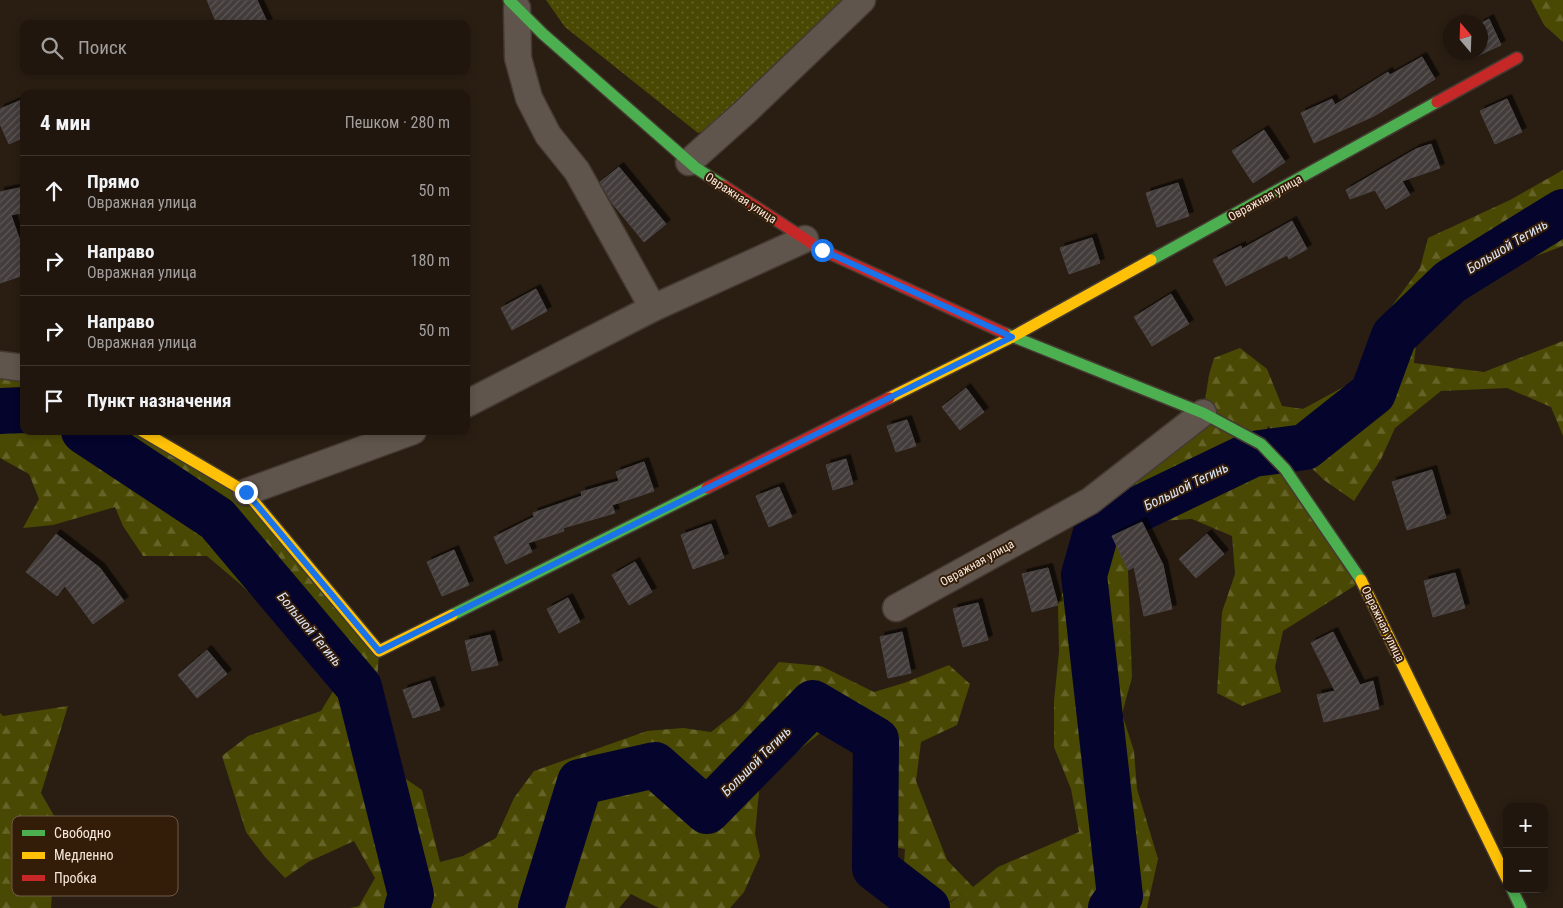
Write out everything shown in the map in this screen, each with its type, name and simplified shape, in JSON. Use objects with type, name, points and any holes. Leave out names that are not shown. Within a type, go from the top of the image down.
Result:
[{"type":"street","points":[[689,162],[745,112],[862,0]]},
{"type":"street","points":[[513,4],[518,58],[529,98],[548,135],[577,171],[653,308]]},
{"type":"street","name":"Овражная улица","points":[[513,4],[689,162],[822,250],[1012,337],[1203,413],[1260,444],[1285,470],[1362,581],[1503,871]]},
{"type":"street","name":"Овражная улица","points":[[149,435],[246,492],[379,651],[1012,337],[1517,58]]},
{"type":"street","points":[[470,402],[653,308],[805,239]]},
{"type":"street","points":[[0,365],[20,368]]},
{"type":"street","name":"Овражная улица","points":[[896,608],[1090,501],[1203,413]]},
{"type":"street","points":[[246,492],[402,435]]},
{"type":"street","points":[[1514,893],[1521,908]]},
{"type":"green space","points":[[546,0],[850,0],[719,125],[698,133],[565,27]]},
{"type":"green space","points":[[1531,0],[1563,0],[1563,42],[1544,25]]},
{"type":"green space","points":[[1563,170],[1563,246],[1496,271],[1445,298],[1417,335],[1414,363],[1484,372],[1563,341],[1563,436],[1551,407],[1507,388],[1441,391],[1395,428],[1381,459],[1354,501],[1324,480],[1268,426],[1261,444],[1362,581],[1283,631],[1275,667],[1281,692],[1242,706],[1217,693],[1222,612],[1235,574],[1232,536],[1192,519],[1142,522],[1112,536],[1128,570],[1132,677],[1122,714],[1134,751],[1137,789],[1158,859],[1147,908],[942,908],[964,893],[940,908],[901,908],[905,849],[859,841],[855,742],[824,730],[760,781],[755,834],[760,856],[744,892],[730,908],[659,908],[631,894],[619,908],[350,908],[359,906],[375,878],[354,841],[308,862],[285,878],[265,857],[246,832],[222,756],[248,736],[321,711],[335,688],[318,658],[240,584],[207,556],[143,556],[123,526],[115,507],[53,525],[23,528],[39,499],[29,474],[0,458],[0,365],[20,368],[20,435],[149,435],[246,492],[379,651],[377,685],[381,733],[403,777],[422,790],[440,862],[463,856],[496,838],[514,798],[534,771],[647,731],[683,728],[711,732],[739,710],[779,662],[821,666],[874,692],[904,683],[949,665],[970,684],[957,725],[921,742],[916,781],[947,860],[973,887],[998,867],[1079,832],[1071,789],[1054,747],[1054,701],[1059,652],[1058,605],[1074,562],[1083,523],[1120,497],[1135,466],[1203,413],[1209,375],[1214,358],[1240,348],[1267,369],[1282,406],[1303,409],[1356,380],[1383,318],[1420,268],[1428,238],[1510,200]]},
{"type":"green space","points":[[68,706],[41,793],[54,816],[12,816],[12,896],[52,896],[51,908],[0,908],[0,713],[3,716]]},
{"type":"building","points":[[207,0],[257,0],[266,20],[215,20]]},
{"type":"building","points":[[1488,20],[1501,45],[1488,51]]},
{"type":"building","points":[[1422,57],[1435,79],[1374,116],[1314,143],[1301,113],[1332,99],[1335,105],[1388,72],[1390,75]]},
{"type":"building","points":[[1507,99],[1522,132],[1495,144],[1480,111]]},
{"type":"building","points":[[20,101],[20,139],[9,144],[0,124],[0,109]]},
{"type":"building","points":[[1264,130],[1285,162],[1253,183],[1232,151]]},
{"type":"building","points":[[1431,144],[1440,168],[1402,181],[1410,195],[1386,209],[1375,190],[1350,199],[1346,190],[1416,149]]},
{"type":"building","points":[[619,167],[666,224],[644,242],[612,203],[600,182]]},
{"type":"building","points":[[1178,183],[1189,216],[1157,227],[1146,193]]},
{"type":"building","points":[[20,188],[20,213],[11,215],[20,241],[20,276],[0,283],[0,192]]},
{"type":"building","points":[[1292,221],[1307,249],[1289,259],[1287,255],[1226,286],[1213,260],[1241,246],[1242,249]]},
{"type":"building","points":[[1092,238],[1100,263],[1069,274],[1060,248]]},
{"type":"building","points":[[536,289],[547,311],[512,330],[501,308]]},
{"type":"building","points":[[1171,294],[1189,324],[1152,346],[1134,317]]},
{"type":"building","points":[[966,388],[984,412],[960,430],[942,407]]},
{"type":"building","points":[[907,420],[916,446],[896,452],[887,426]]},
{"type":"building","points":[[846,459],[853,484],[833,490],[826,465]]},
{"type":"building","points":[[644,462],[654,491],[612,505],[615,513],[563,528],[564,531],[528,543],[532,552],[506,564],[494,537],[534,517],[533,513],[582,496],[581,492],[619,481],[616,472]]},
{"type":"building","points":[[1432,470],[1446,518],[1407,530],[1392,482]]},
{"type":"building","points":[[779,487],[792,517],[769,527],[756,496]]},
{"type":"building","points":[[1142,522],[1163,565],[1172,609],[1144,616],[1134,567],[1128,570],[1112,536]]},
{"type":"building","points":[[711,524],[724,558],[693,569],[681,535]]},
{"type":"building","points":[[56,534],[100,568],[124,601],[93,624],[65,586],[57,596],[26,572]]},
{"type":"building","points":[[1207,534],[1224,554],[1196,578],[1179,559]]},
{"type":"building","points":[[454,550],[469,585],[442,596],[427,562]]},
{"type":"building","points":[[635,562],[652,592],[629,605],[612,575]]},
{"type":"building","points":[[1048,568],[1058,605],[1032,612],[1022,574]]},
{"type":"building","points":[[1455,573],[1465,608],[1433,617],[1424,581]]},
{"type":"building","points":[[568,598],[580,622],[559,633],[547,609]]},
{"type":"building","points":[[978,603],[988,640],[963,647],[953,609]]},
{"type":"building","points":[[902,632],[911,673],[888,678],[880,637]]},
{"type":"building","points":[[1333,632],[1360,685],[1373,681],[1379,709],[1324,722],[1317,695],[1335,691],[1311,643]]},
{"type":"building","points":[[490,635],[498,665],[472,671],[465,641]]},
{"type":"building","points":[[207,650],[227,674],[197,698],[178,675]]},
{"type":"building","points":[[430,681],[440,710],[413,718],[403,690]]},
{"type":"waterway","name":"Большой Тегинь","points":[[1111,908],[1120,896],[1084,575],[1097,529],[1253,454],[1305,447],[1373,393],[1394,336],[1450,282],[1563,212]]},
{"type":"waterway","name":"Большой Тегинь","points":[[0,411],[20,410]]},
{"type":"waterway","name":"Большой Тегинь","points":[[90,435],[217,519],[359,687],[411,895],[407,908]]},
{"type":"waterway","name":"Большой Тегинь","points":[[541,908],[580,782],[655,765],[707,811],[813,703],[876,740],[875,868],[927,908]]},
{"type":"traffic: fast","points":[[509,0],[543,34],[696,168],[724,186]]},
{"type":"traffic: fast","points":[[1151,260],[1437,102]]},
{"type":"traffic: fast","points":[[1004,333],[1203,413],[1261,444],[1285,469],[1361,580]]},
{"type":"traffic: fast","points":[[452,615],[707,488]]},
{"type":"traffic: fast","points":[[1514,893],[1521,908]]},
{"type":"traffic: slow","points":[[889,398],[1012,337],[1151,260]]},
{"type":"traffic: slow","points":[[149,435],[246,492],[379,651],[452,615]]},
{"type":"traffic: slow","points":[[1361,580],[1503,871]]},
{"type":"traffic: jam","points":[[1437,102],[1517,58]]},
{"type":"traffic: jam","points":[[724,186],[822,250],[1004,333]]},
{"type":"traffic: jam","points":[[707,488],[889,398]]},
{"type":"route","points":[[246,492],[379,651],[1012,337],[822,250]]}]
